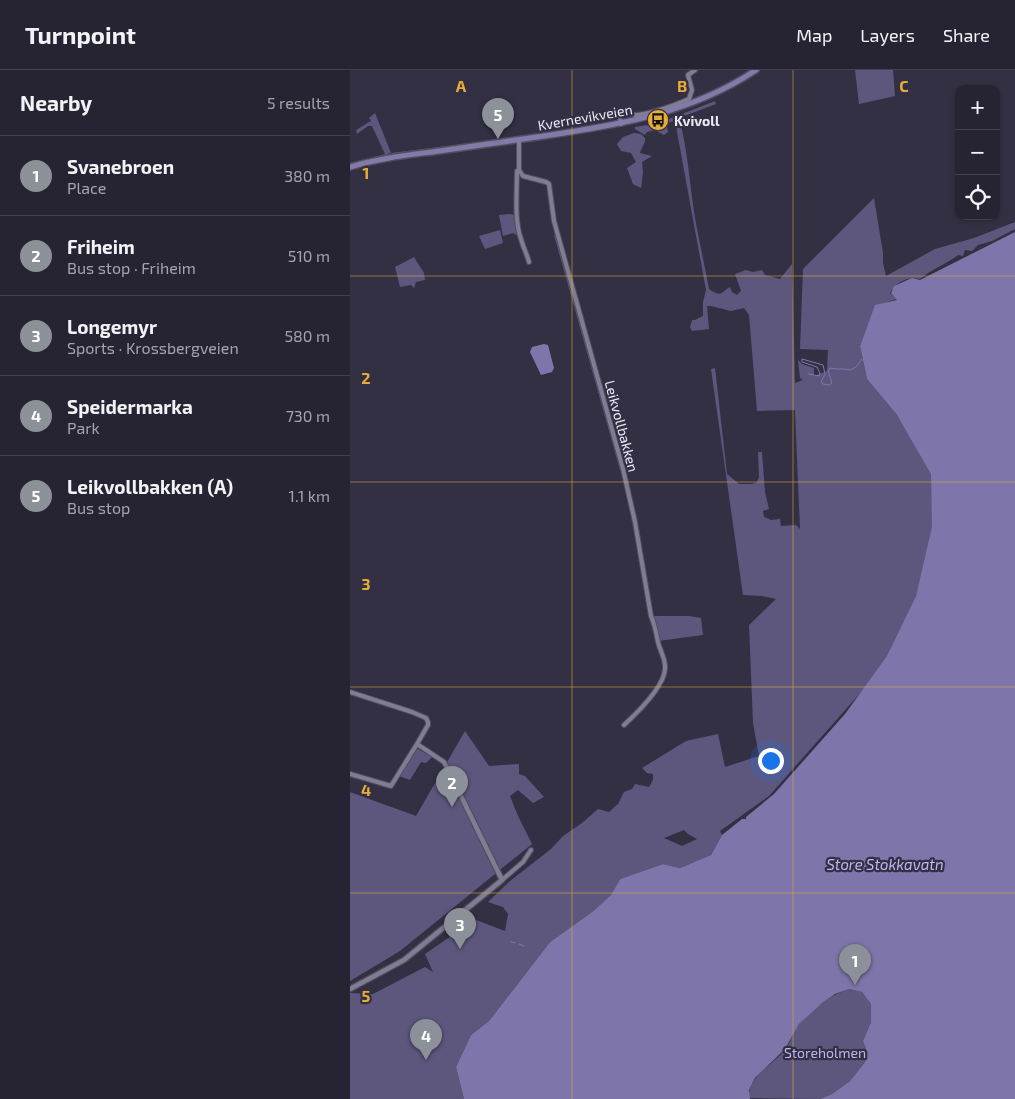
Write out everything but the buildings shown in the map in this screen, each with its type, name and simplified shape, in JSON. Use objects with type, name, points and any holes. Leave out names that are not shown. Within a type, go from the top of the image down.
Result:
[{"type":"main road","name":"Kvernevikveien","points":[[350,167],[391,158],[621,124],[696,102],[756,70]]},
{"type":"street","points":[[621,124],[619,112],[637,115],[689,99],[692,90],[688,75],[694,70]]},
{"type":"street","points":[[519,140],[519,170],[517,171],[516,194],[521,240],[529,262]]},
{"type":"street","name":"Leikvollbakken","points":[[519,170],[523,176],[549,184],[556,225],[623,469],[635,522],[651,616],[656,625],[658,641],[665,662],[663,678],[653,694],[624,725]]},
{"type":"street","points":[[350,692],[426,718],[428,722],[428,725],[391,786],[350,774]]},
{"type":"street","points":[[417,744],[444,762],[502,880]]},
{"type":"street","points":[[350,989],[404,960],[523,862],[532,850]]},
{"type":"green space","points":[[855,70],[893,70],[895,96],[859,104]]},
{"type":"green space","points":[[715,101],[716,104],[679,118],[709,289],[719,294],[730,287],[732,292],[737,295],[741,291],[735,274],[746,270],[753,272],[762,270],[765,275],[780,279],[792,264],[795,383],[803,380],[800,378],[798,360],[802,364],[814,368],[814,376],[827,371],[828,350],[800,349],[803,269],[874,198],[886,276],[935,249],[974,238],[1015,222],[1015,229],[992,241],[978,245],[972,251],[965,250],[963,256],[958,255],[920,279],[911,278],[899,283],[890,293],[897,299],[875,306],[860,346],[867,379],[897,415],[934,474],[934,528],[916,596],[887,660],[869,683],[769,796],[720,831],[722,835],[711,855],[680,868],[663,864],[620,879],[611,895],[592,912],[550,942],[489,1021],[471,1035],[456,1067],[464,1099],[350,1099],[350,993],[373,994],[425,967],[433,972],[425,954],[454,934],[459,937],[474,925],[476,920],[505,931],[508,914],[503,907],[488,902],[510,881],[551,849],[563,836],[598,809],[609,812],[618,804],[624,792],[632,789],[635,784],[649,787],[653,780],[653,774],[647,773],[642,768],[686,741],[718,734],[725,767],[759,756],[753,723],[749,625],[776,599],[743,595],[711,369],[715,368],[727,474],[739,484],[757,482],[759,477],[758,452],[762,452],[765,492],[769,509],[763,511],[764,517],[771,520],[780,519],[781,526],[796,525],[800,529],[795,410],[757,411],[749,315],[744,308],[731,311],[707,306],[709,329],[692,331],[690,327],[692,320],[703,316],[703,302],[706,290],[675,121],[666,123],[668,132],[664,135],[655,130],[647,132],[645,135],[635,129],[635,127],[648,126],[649,124],[664,121]],"holes":[[[684,830],[697,839],[682,846],[664,838]]]},
{"type":"green space","points":[[375,113],[391,153],[385,157],[350,165],[385,154],[372,126],[368,126],[357,134],[356,130],[371,121],[369,118]]},
{"type":"green space","points":[[634,133],[641,134],[645,138],[640,153],[652,156],[642,162],[641,188],[633,184],[627,168],[636,162],[631,153],[621,151],[617,144],[623,137]]},
{"type":"green space","points":[[501,137],[490,142],[394,156],[391,153],[488,141]]},
{"type":"green space","points":[[510,214],[518,216],[520,237],[513,233],[503,236],[499,215]]},
{"type":"green space","points":[[500,230],[503,243],[485,249],[479,236]]},
{"type":"green space","points":[[554,235],[556,235],[618,449],[635,444],[626,448],[629,460],[621,462],[622,469],[620,470]]},
{"type":"green space","points":[[414,257],[424,273],[425,280],[416,282],[414,288],[411,285],[400,287],[395,267]]},
{"type":"green space","points":[[651,616],[689,616],[701,618],[703,635],[658,641]]},
{"type":"green space","points":[[465,731],[489,766],[519,764],[519,774],[525,776],[544,797],[533,803],[518,790],[510,796],[532,844],[400,951],[350,981],[350,792],[416,816]]},
{"type":"green space","points":[[418,749],[432,757],[426,763],[421,762],[410,780],[399,776],[415,750]]},
{"type":"green space","name":"Storeholmen","points":[[849,989],[862,992],[871,1004],[871,1022],[863,1041],[867,1052],[865,1062],[850,1081],[832,1094],[820,1099],[749,1098],[752,1084],[756,1078],[784,1051],[804,1018],[828,999]]},
{"type":"water","name":"Store Stokkavatn","points":[[1015,232],[1015,1099],[820,1099],[832,1094],[850,1081],[865,1062],[867,1052],[863,1041],[871,1022],[871,1004],[862,992],[849,989],[835,994],[822,1003],[799,1024],[785,1049],[755,1078],[749,1090],[750,1099],[464,1099],[456,1067],[471,1035],[489,1021],[550,942],[592,912],[611,895],[620,879],[663,864],[680,868],[711,855],[722,835],[742,819],[746,819],[774,794],[845,714],[887,656],[916,596],[932,527],[931,474],[897,415],[867,379],[860,346],[875,305],[897,300],[891,293],[894,286],[912,278],[920,280]]},
{"type":"water","points":[[548,345],[554,368],[552,372],[541,375],[530,352],[532,347]]},
{"type":"waterway","points":[[808,374],[819,376],[820,373],[817,367],[802,362],[802,359],[823,365],[825,374],[821,382],[829,385],[832,383],[828,371],[830,368],[850,370],[856,367],[862,359]]},
{"type":"waterway","points":[[511,942],[515,943]]},
{"type":"waterway","points":[[519,944],[524,946]]},
{"type":"place","name":"Kvivoll","points":[[658,120]]},
{"type":"place","name":"Leikvollbakken (A)","points":[[498,139]]},
{"type":"place","name":"Friheim","points":[[452,807]]},
{"type":"place","name":"Longemyr","points":[[460,949]]},
{"type":"place","name":"Svanebroen","points":[[855,985]]},
{"type":"place","name":"Speidermarka","points":[[426,1060]]}]
